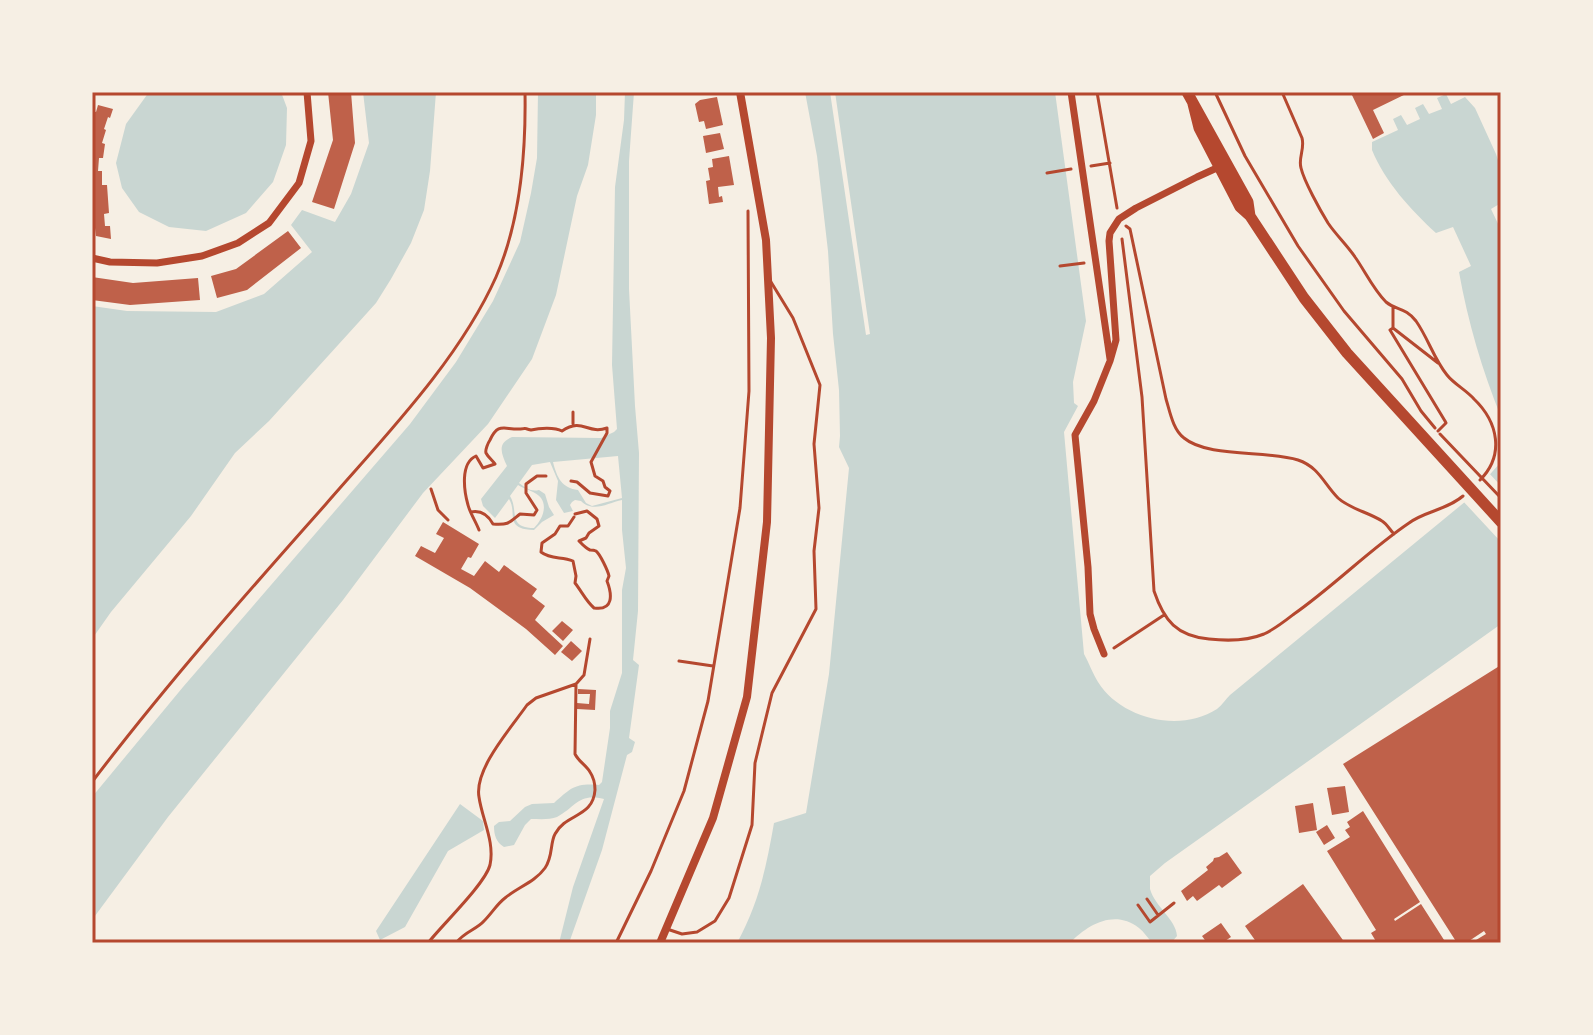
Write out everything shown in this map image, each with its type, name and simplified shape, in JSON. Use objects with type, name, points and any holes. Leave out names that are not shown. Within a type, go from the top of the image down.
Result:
[{"type":"main road","points":[[1187,92],[1248,202],[1250,216]]},
{"type":"main road","points":[[1193,104],[1199,128],[1240,207],[1250,216],[1304,298],[1347,353],[1501,522]]},
{"type":"street","points":[[92,258],[110,262],[157,263],[202,256],[238,243],[269,223],[299,183],[311,141],[307,92]]},
{"type":"street","points":[[660,943],[713,818],[747,697],[767,522],[771,338],[766,240],[740,92]]},
{"type":"street","points":[[1071,92],[1110,361]]},
{"type":"street","points":[[1104,654],[1090,614],[1075,435],[1094,401],[1116,340],[1110,233],[1119,219],[1219,167]]},
{"type":"lane","points":[[667,929],[682,934],[697,932],[715,921],[729,898],[752,825],[755,763],[772,693],[816,609],[814,551],[819,508],[814,444],[820,385],[793,318],[768,276]]},
{"type":"path","points":[[92,782],[157,700],[415,401],[475,315],[497,275],[510,233],[523,154],[525,92]]},
{"type":"path","points":[[1097,92],[1119,219],[1142,397],[1154,591],[1164,615],[1187,635],[1205,639],[1244,639],[1262,635],[1308,605],[1412,520],[1442,510],[1460,499]]},
{"type":"path","points":[[1215,92],[1245,156],[1298,246],[1344,311],[1402,379],[1421,411],[1501,498]]},
{"type":"path","points":[[1282,92],[1304,145],[1299,164],[1328,222],[1383,298],[1393,307],[1403,309],[1418,323],[1447,375],[1481,406],[1491,422],[1496,454],[1490,470]]},
{"type":"path","points":[[1096,165],[1110,163]]},
{"type":"path","points":[[1047,173],[1075,169]]},
{"type":"path","points":[[616,943],[651,871],[684,791],[701,731],[713,666],[740,508],[748,406],[748,200]]},
{"type":"path","points":[[1119,219],[1130,229],[1166,399],[1181,437],[1198,446],[1299,460],[1318,471],[1337,497],[1384,522],[1394,534]]},
{"type":"path","points":[[1060,266],[1088,262]]},
{"type":"path","points":[[1393,307],[1393,328],[1390,330],[1446,423],[1438,431]]},
{"type":"path","points":[[1393,328],[1441,366]]},
{"type":"path","points":[[573,412],[573,424]]},
{"type":"path","points":[[479,530],[464,490],[468,460],[476,456],[483,468],[495,464],[486,449],[497,429],[553,428],[562,431],[573,424],[584,425],[590,430],[607,428],[591,462],[595,476],[610,491],[608,496],[590,493],[571,481]]},
{"type":"path","points":[[471,512],[481,512],[496,525],[508,524],[520,514],[532,516],[537,513],[525,489],[529,480],[546,476]]},
{"type":"path","points":[[431,489],[438,510],[448,520]]},
{"type":"path","points":[[587,511],[599,526],[579,541],[587,549],[594,549],[607,568],[611,595],[608,606],[604,608],[594,608],[585,599],[575,583],[573,561],[541,552],[542,543],[557,533],[560,526],[568,526],[575,515],[587,511]]},
{"type":"path","points":[[1104,654],[1164,615]]},
{"type":"path","points":[[428,943],[473,891],[491,861],[488,829],[478,796],[478,782],[483,769],[527,705],[536,698],[576,684],[584,675],[590,639]]},
{"type":"path","points":[[679,661],[713,666]]},
{"type":"path","points":[[456,943],[463,934],[482,923],[507,896],[536,878],[546,867],[553,851],[555,834],[587,809],[594,799],[595,783],[589,770],[575,754],[576,684]]},
{"type":"path","points":[[1147,899],[1158,915]]},
{"type":"path","points":[[1138,905],[1150,922],[1174,903]]},
{"type":"shaded area","points":[[149,92],[281,92],[287,108],[286,145],[273,182],[246,213],[206,231],[169,227],[139,212],[122,188],[116,163],[126,124]]},
{"type":"shaded area","points":[[363,92],[436,92],[424,210],[411,243],[376,303],[269,421],[235,453],[191,516],[92,639],[92,306],[127,311],[216,312],[264,294],[312,252],[291,225],[302,210],[335,222],[351,194],[369,143]]},
{"type":"shaded area","points":[[538,92],[596,92],[596,115],[588,165],[577,196],[556,295],[532,359],[488,424],[423,493],[343,600],[168,817],[92,920],[92,797],[410,424],[456,362],[493,301],[520,242],[531,193],[537,158]]},
{"type":"shaded area","points":[[625,92],[634,92],[629,161],[629,289],[639,453],[638,611],[633,660],[639,665],[629,738],[635,742],[632,752],[627,755],[602,850],[569,943],[559,943],[573,887],[604,799],[583,799],[557,817],[531,819],[514,845],[501,845],[494,826],[510,821],[532,804],[554,803],[574,788],[602,782],[610,711],[622,673],[622,590],[626,568],[622,500],[596,507],[586,505],[575,500],[570,505],[573,511],[564,513],[556,500],[558,481],[550,462],[532,465],[519,483],[545,494],[554,515],[534,530],[518,527],[509,499],[495,518],[483,506],[481,499],[507,466],[502,445],[507,439],[601,438],[617,429],[612,365],[615,187]],"holes":[[[618,456],[622,498],[592,506],[586,503],[578,490],[561,481],[553,462]],[[518,485],[537,494],[543,502],[543,514],[534,528],[520,525],[515,517],[510,496]]]},
{"type":"shaded area","points":[[805,92],[1055,92],[1086,321],[1073,382],[1074,403],[1078,406],[1064,432],[1084,654],[1108,695],[1136,713],[1169,721],[1202,716],[1217,709],[1230,695],[1466,501],[1501,462],[1501,624],[1150,876],[1150,889],[1156,902],[1176,930],[1177,936],[1171,943],[1152,943],[1130,922],[1111,919],[1093,925],[1070,943],[737,943],[761,885],[774,823],[806,813],[829,674],[849,468],[839,447],[839,390],[828,251],[817,156]]},
{"type":"shaded area","points":[[1446,94],[1451,104],[1465,97],[1475,108],[1501,169],[1501,203],[1491,209],[1501,230],[1501,417],[1476,346],[1459,272],[1471,266],[1453,227],[1436,233],[1391,184],[1372,150],[1372,142],[1398,130],[1393,119],[1401,115],[1407,125],[1420,119],[1415,108],[1423,104],[1429,114],[1442,109],[1437,98]]},
{"type":"shaded area","points":[[460,804],[483,821],[484,830],[448,851],[405,927],[380,940],[376,931]]},
{"type":"pier","points":[[830,92],[835,92],[870,334],[866,335]]},
{"type":"pier","points":[[1488,472],[1501,486],[1501,542],[1462,500]]},
{"type":"building","points":[[328,92],[351,92],[355,143],[334,209],[312,202],[333,140]]},
{"type":"building","points":[[1353,92],[1410,92],[1373,110],[1384,133],[1373,139]]},
{"type":"building","points":[[717,97],[723,125],[706,129],[704,121],[699,122],[695,104]]},
{"type":"building","points":[[98,105],[113,109],[104,129],[103,158],[99,158],[98,171],[102,171],[102,185],[107,185],[109,213],[104,214],[105,226],[110,226],[111,239],[96,236],[95,228],[92,228],[92,111],[96,112]]},
{"type":"building","points":[[720,133],[724,149],[706,153],[703,136]]},
{"type":"building","points":[[729,156],[734,185],[718,187],[723,202],[709,204],[708,168],[713,167],[712,159]]},
{"type":"building","points":[[288,231],[301,248],[247,290],[217,298],[211,276],[236,269]]},
{"type":"building","points":[[92,277],[133,283],[198,278],[200,300],[130,305],[92,300]]},
{"type":"building","points":[[443,522],[479,544],[461,569],[474,576],[485,561],[499,572],[504,565],[537,589],[532,596],[545,606],[535,620],[563,646],[555,655],[526,629],[470,588],[415,556],[421,546],[435,553],[444,538],[436,534]]},
{"type":"building","points":[[562,621],[573,630],[563,641],[552,631]]},
{"type":"building","points":[[571,641],[582,651],[572,661],[561,652]]},
{"type":"building","points":[[1501,665],[1501,943],[1471,943],[1486,934],[1484,931],[1466,943],[1457,943],[1343,764]]},
{"type":"building","points":[[578,689],[596,690],[595,710],[577,709],[577,703],[589,704],[590,694],[578,694]]},
{"type":"building","points":[[1345,786],[1349,812],[1332,815],[1327,788]]},
{"type":"building","points":[[1313,803],[1317,830],[1299,833],[1295,806]]},
{"type":"building","points":[[1363,811],[1420,902],[1395,921],[1421,904],[1446,943],[1377,943],[1371,933],[1376,930],[1327,851],[1350,837],[1345,830],[1350,827],[1347,822]]},
{"type":"building","points":[[1327,825],[1335,838],[1324,845],[1316,832]]},
{"type":"building","points":[[1227,852],[1242,873],[1197,901],[1193,896],[1187,901],[1181,891],[1208,870],[1206,867],[1214,858]]},
{"type":"building","points":[[1303,884],[1345,943],[1257,943],[1245,926]]},
{"type":"building","points":[[1221,923],[1231,937],[1222,943],[1207,943],[1202,936]]}]
